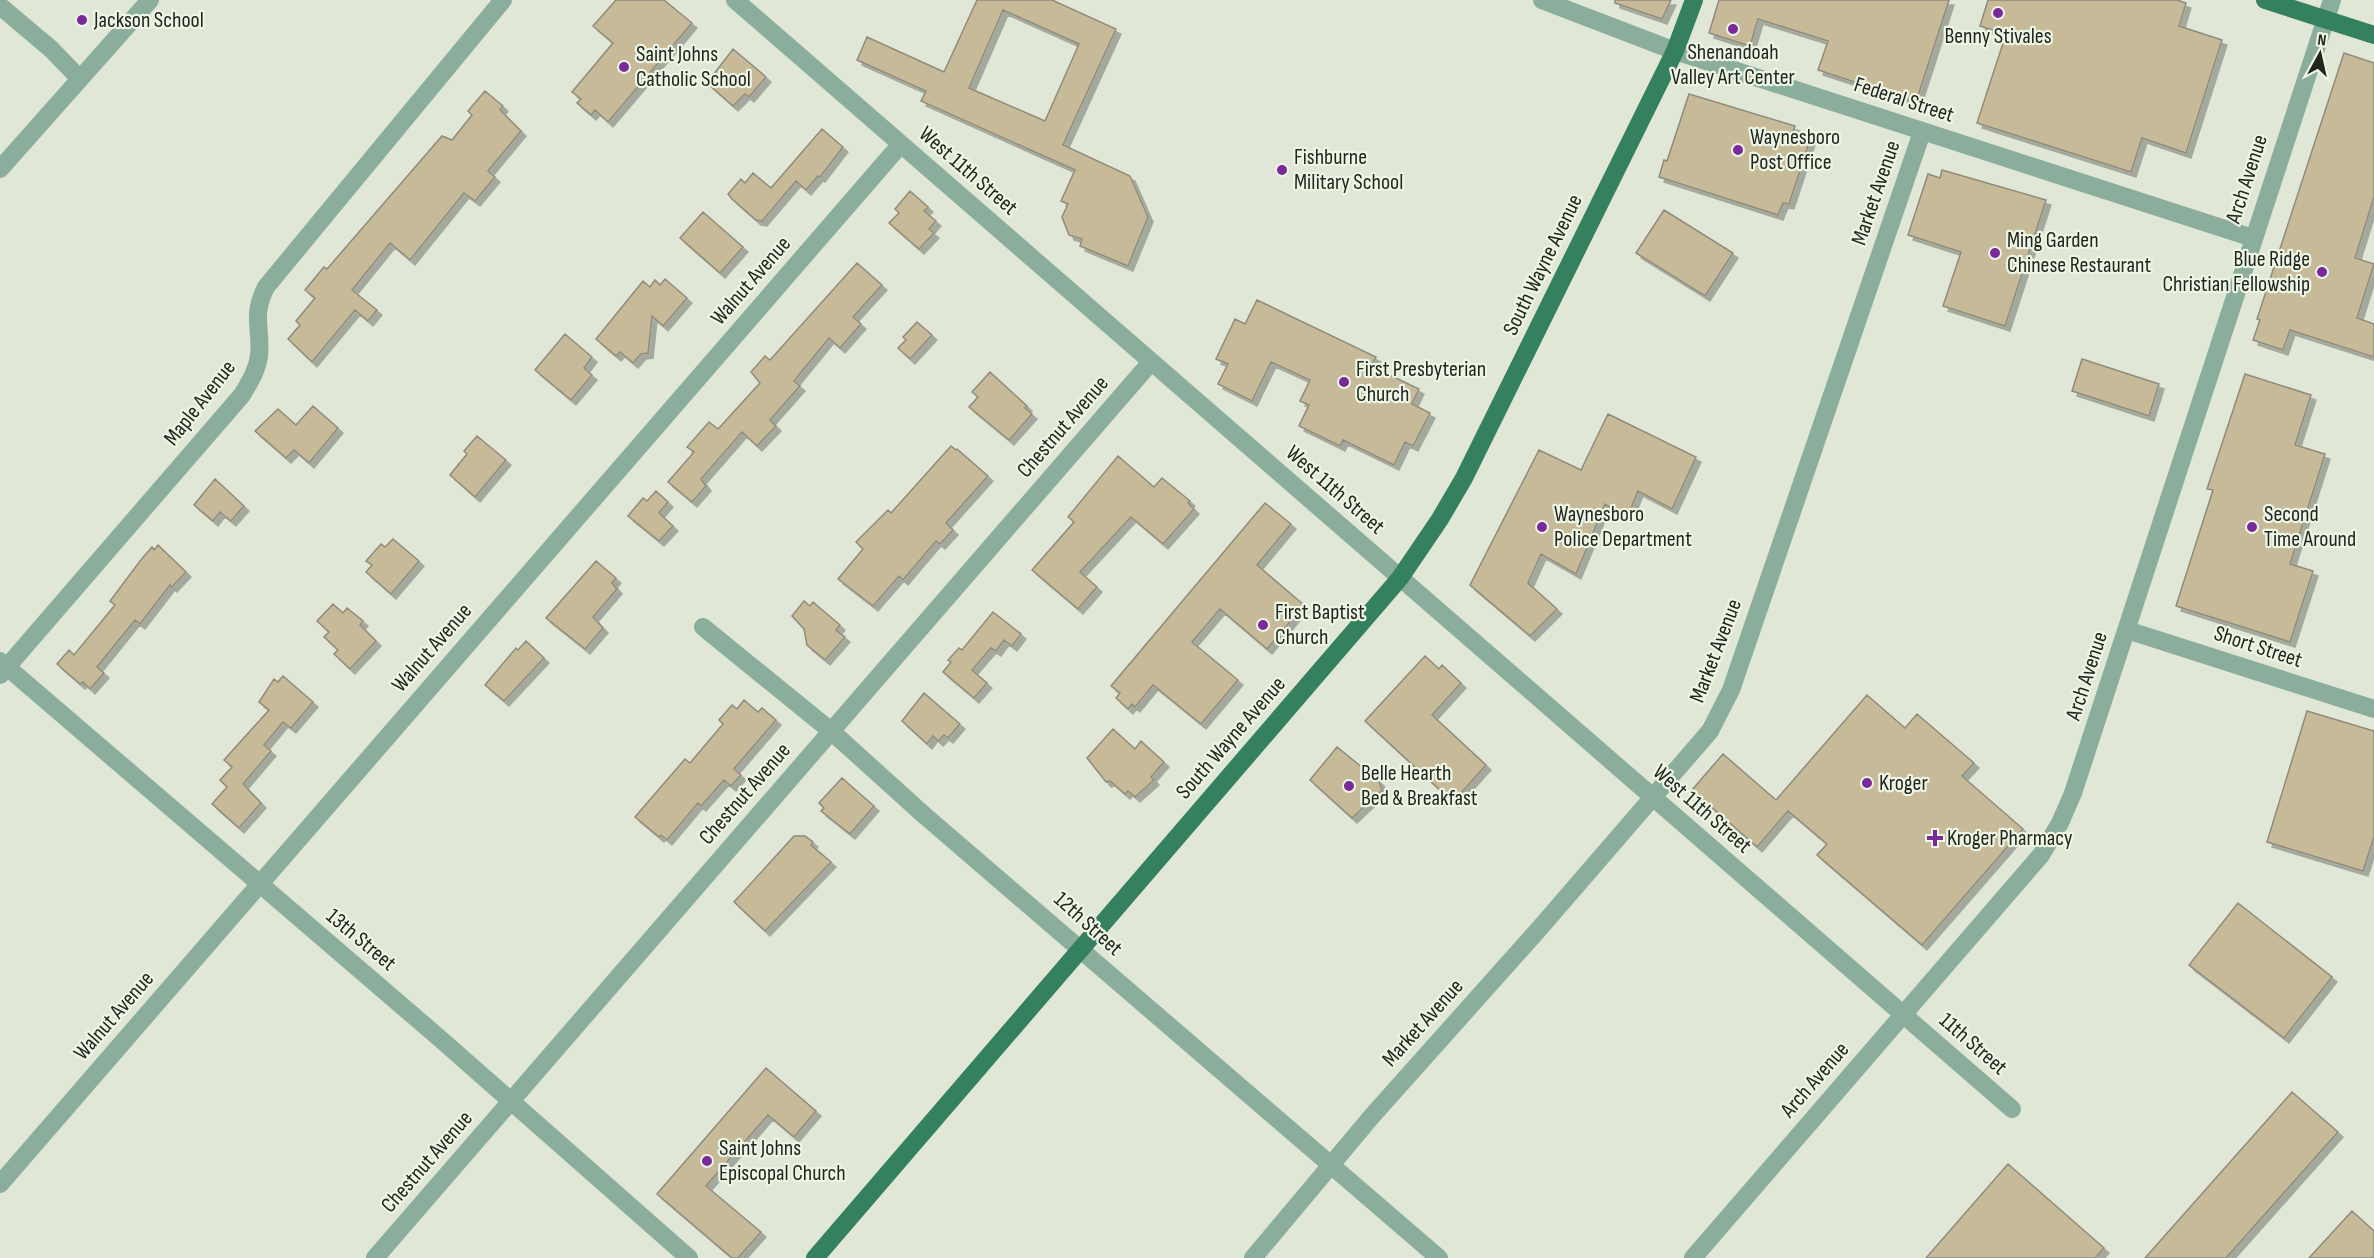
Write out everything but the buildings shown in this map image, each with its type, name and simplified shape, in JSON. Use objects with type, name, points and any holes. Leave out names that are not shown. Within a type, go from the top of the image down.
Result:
[{"type":"main road","name":"South Wayne Avenue","points":[[815,1258],[1400,578],[1440,519],[1464,478],[1675,51],[1694,0]]},
{"type":"main road","points":[[2265,0],[2374,35]]},
{"type":"street","points":[[0,169],[150,0]]},
{"type":"street","name":"Maple Avenue","points":[[2,668],[242,395],[256,371],[259,355],[256,325],[258,303],[266,287],[503,0]]},
{"type":"street","name":"West 11th Street","points":[[735,0],[1903,1016]]},
{"type":"street","name":"Federal Street","points":[[1542,0],[1675,51],[2253,238]]},
{"type":"street","name":"Arch Avenue","points":[[1693,1258],[2041,855],[2060,823],[2073,793],[2127,630],[2332,0]]},
{"type":"street","points":[[0,6],[51,49],[80,79]]},
{"type":"street","name":"Market Avenue","points":[[1253,1258],[1710,731],[1731,690],[1922,132]]},
{"type":"street","name":"Walnut Avenue","points":[[0,1184],[901,144]]},
{"type":"street","name":"Chestnut Avenue","points":[[375,1258],[1151,362]]},
{"type":"street","name":"12th Street","points":[[703,627],[831,731],[1439,1258]]},
{"type":"street","name":"Short Street","points":[[2127,630],[2374,709]]},
{"type":"street","name":"13th Street","points":[[2,668],[436,1036],[689,1258]]},
{"type":"street","name":"11th Street","points":[[1903,1016],[2012,1109]]},
{"type":"place","name":"Benny Stivales","points":[[1998,13]]},
{"type":"place","name":"Jackson School","points":[[82,20]]},
{"type":"place","name":"Shenandoah Valley Art Center","points":[[1733,29]]},
{"type":"place","name":"Saint Johns Catholic School","points":[[624,67]]},
{"type":"place","name":"Waynesboro Post Office","points":[[1738,150]]},
{"type":"place","name":"Fishburne Military School","points":[[1282,170]]},
{"type":"place","name":"Ming Garden Chinese Restaurant","points":[[1995,253]]},
{"type":"place","name":"Blue Ridge Christian Fellowship","points":[[2322,272]]},
{"type":"place","name":"First Presbyterian Church","points":[[1344,382]]},
{"type":"place","name":"Waynesboro Police Department","points":[[1542,527]]},
{"type":"place","name":"Second Time Around","points":[[2252,527]]},
{"type":"place","name":"First Baptist Church","points":[[1263,625]]},
{"type":"place","name":"Kroger","points":[[1867,783]]},
{"type":"place","name":"Belle Hearth Bed & Breakfast","points":[[1349,786]]},
{"type":"place","name":"Kroger Pharmacy","points":[[1935,838]]},
{"type":"place","name":"Saint Johns Episcopal Church","points":[[707,1161]]}]
